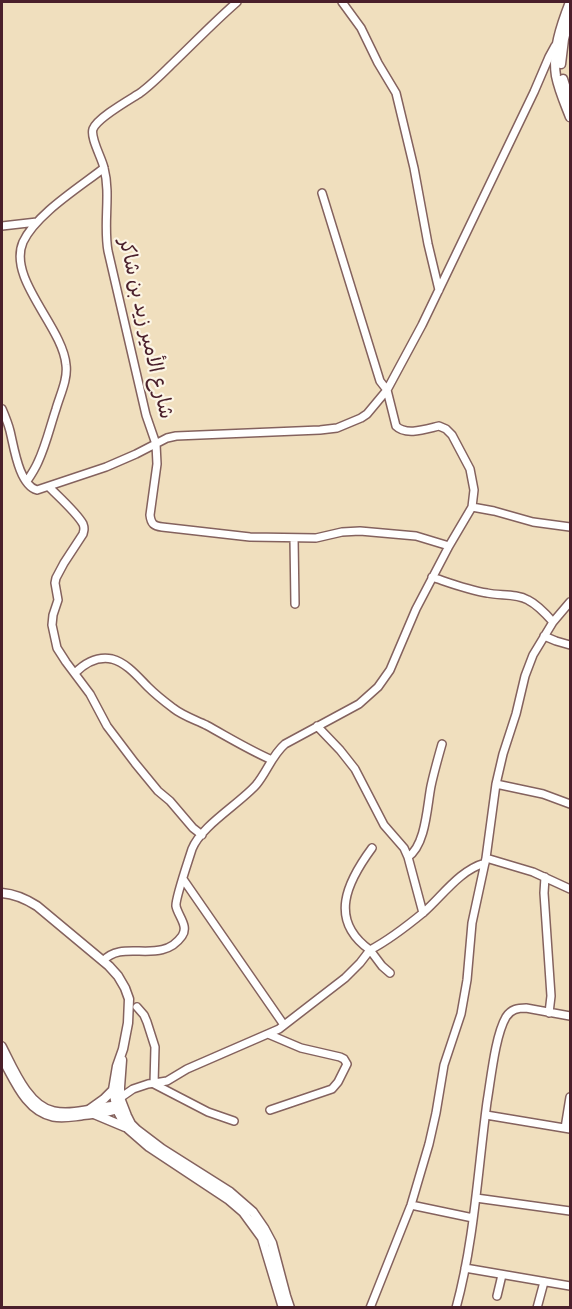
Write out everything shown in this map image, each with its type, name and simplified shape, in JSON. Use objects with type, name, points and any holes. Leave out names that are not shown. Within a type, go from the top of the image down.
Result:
[{"type":"main road","points":[[564,2],[565,29]]},
{"type":"main road","points":[[570,2],[561,73],[570,102]]},
{"type":"main road","points":[[570,16],[557,44],[556,59],[556,76],[570,117]]},
{"type":"main road","points":[[2,893],[32,903],[118,976],[129,999],[119,1106],[137,1130],[162,1149],[230,1192],[252,1212],[272,1243],[290,1308]]},
{"type":"main road","points":[[123,1049],[117,1065],[113,1090],[126,1127]]},
{"type":"main road","points":[[113,1090],[92,1111],[126,1127],[149,1147],[229,1200],[243,1212],[258,1231],[264,1244],[283,1308]]},
{"type":"street","name":"شارع الأمير زيد بن شاكر","points":[[237,2],[143,90],[106,115],[93,127],[92,134],[104,168],[107,186],[106,239],[108,250],[143,406],[156,444],[157,464],[151,522],[154,526],[235,537],[294,538]]},
{"type":"street","points":[[342,2],[361,28],[396,93],[439,290]]},
{"type":"street","points":[[2,409],[19,466],[27,482],[35,490],[106,468],[176,436],[337,428],[367,414],[387,390],[411,347],[557,44]]},
{"type":"street","points":[[27,482],[40,457],[60,395],[66,367],[59,342],[27,282],[19,255],[23,242],[37,222],[104,168]]},
{"type":"street","points":[[103,962],[107,957],[119,952],[163,950],[181,938],[184,929],[176,903],[193,849],[202,835],[253,788],[285,744],[359,704],[378,687],[390,670],[416,609],[472,507],[474,490],[472,476],[452,435],[442,427],[407,431],[400,430],[396,426],[387,390],[380,381],[322,193]]},
{"type":"street","points":[[2,226],[37,222]]},
{"type":"street","points":[[49,487],[84,527],[84,534],[57,576],[55,583],[58,600],[52,630],[57,648],[90,694],[107,726],[135,763],[158,791],[202,835]]},
{"type":"street","points":[[472,507],[533,522],[570,527]]},
{"type":"street","points":[[296,604],[294,538],[316,538],[360,531],[416,536],[449,546]]},
{"type":"street","points":[[432,578],[488,594],[527,599],[538,606],[553,622]]},
{"type":"street","points":[[370,1308],[411,1205],[429,1144],[444,1065],[461,1014],[472,923],[486,860],[496,784],[525,676],[544,636],[570,602]]},
{"type":"street","points":[[544,636],[570,645]]},
{"type":"street","points":[[75,673],[93,660],[111,658],[121,662],[179,712],[252,752],[272,760]]},
{"type":"street","points":[[316,726],[349,760],[384,825],[404,848],[423,913]]},
{"type":"street","points":[[408,857],[415,851],[424,826],[431,784],[442,744]]},
{"type":"street","points":[[496,784],[543,794],[570,804]]},
{"type":"street","points":[[372,848],[358,866],[353,877],[345,905],[346,917],[359,942],[370,950],[390,973]]},
{"type":"street","points":[[2,1059],[23,1095],[39,1112],[62,1118],[119,1106],[133,1089],[173,1078],[192,1067],[268,1035],[284,1025],[345,978],[370,950],[382,944],[423,913],[462,875],[486,860],[533,872],[570,889]]},
{"type":"street","points":[[545,878],[549,1013]]},
{"type":"street","points":[[183,879],[284,1025]]},
{"type":"street","points":[[137,1007],[144,1015],[155,1047],[154,1084]]},
{"type":"street","points":[[456,1308],[465,1268],[486,1115],[501,1028],[506,1017],[519,1008],[570,1016]]},
{"type":"street","points":[[268,1035],[301,1048],[344,1059],[347,1064],[332,1089],[270,1110]]},
{"type":"street","points":[[2,1046],[27,1090],[42,1106],[57,1112],[92,1111]]},
{"type":"street","points":[[172,1093],[173,1078]]},
{"type":"street","points":[[154,1084],[208,1112],[234,1121]]},
{"type":"street","points":[[486,1115],[568,1129],[570,1096]]},
{"type":"street","points":[[476,1198],[570,1211]]},
{"type":"street","points":[[411,1205],[473,1218]]},
{"type":"street","points":[[465,1268],[570,1286]]},
{"type":"street","points":[[496,1296],[502,1275]]},
{"type":"street","points":[[537,1308],[544,1282]]}]
